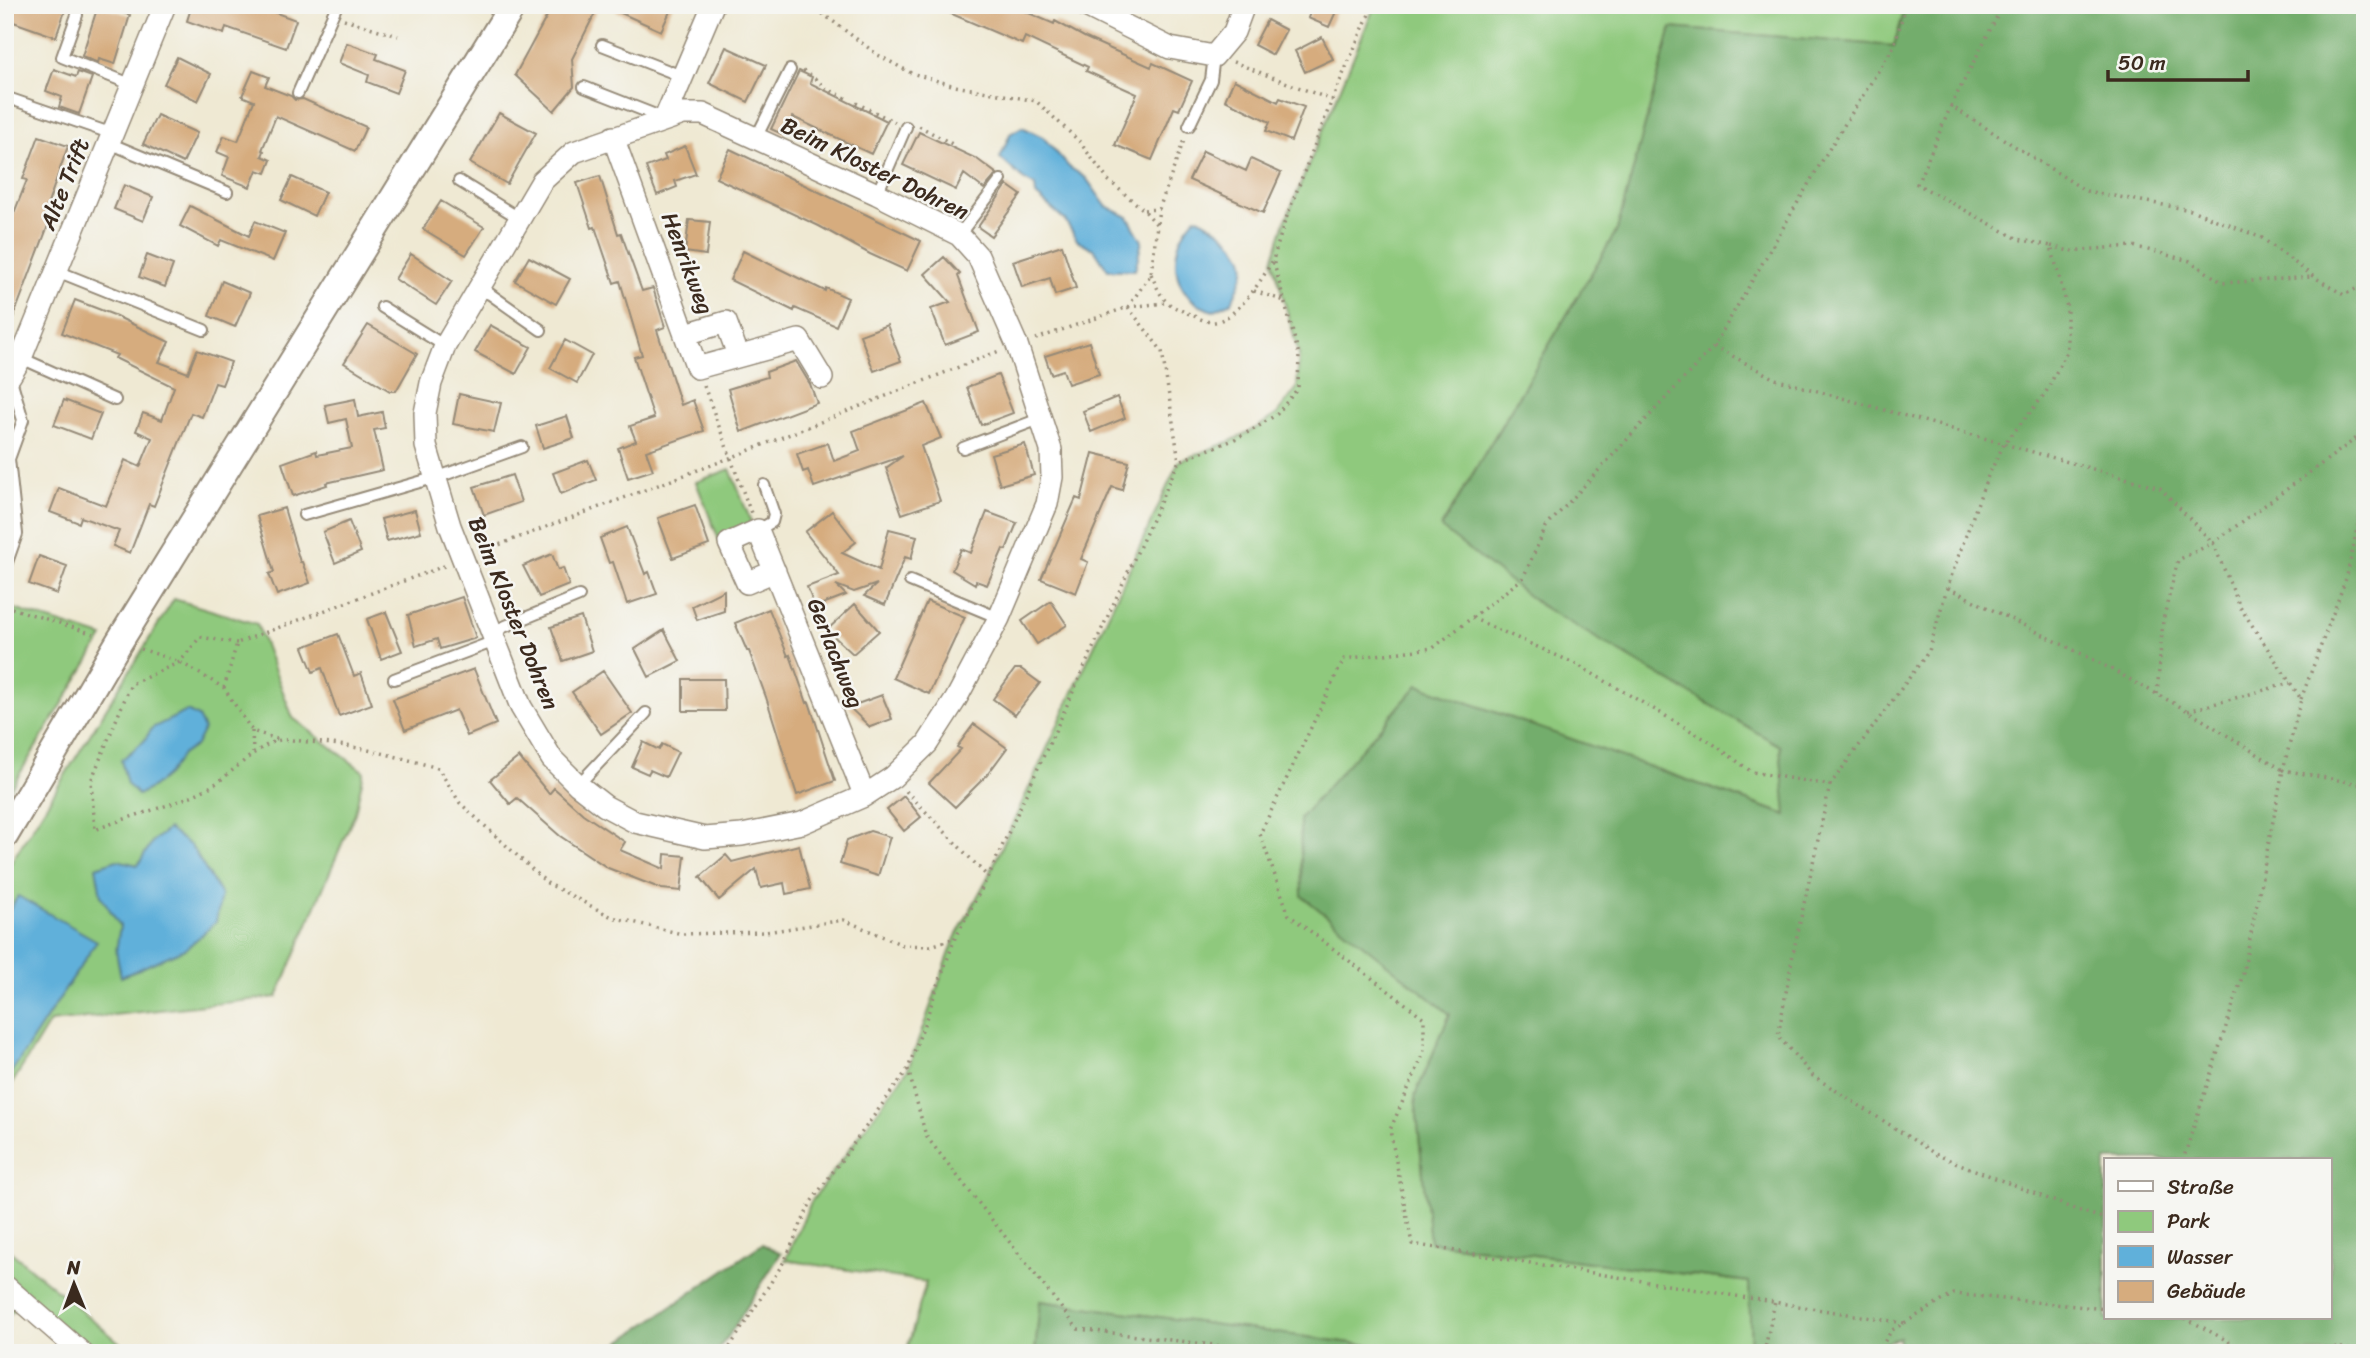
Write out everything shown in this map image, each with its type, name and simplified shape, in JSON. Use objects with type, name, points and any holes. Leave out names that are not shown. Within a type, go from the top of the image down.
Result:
[{"type":"street","name":"Alte Trift","points":[[12,371],[57,271],[165,5]]},
{"type":"street","points":[[5,835],[119,642],[513,5]]},
{"type":"street","points":[[665,118],[713,5]]},
{"type":"street","points":[[1084,5],[1170,48],[1214,56],[1234,32],[1244,5]]},
{"type":"street","name":"Beim Kloster Dohren","points":[[682,114],[703,114],[756,138],[959,235],[978,256],[1017,345],[1042,418],[1051,450],[1052,477],[1046,504],[999,618],[956,699],[927,744],[893,777],[864,796],[802,823],[742,835],[705,838],[635,822],[605,806],[578,785],[552,759],[538,738],[521,707],[462,559],[426,446],[425,413],[445,346],[477,289],[542,181],[574,152],[682,114]]},
{"type":"street","name":"Henrikweg","points":[[612,137],[697,368]]},
{"type":"street","points":[[686,334],[726,322],[738,355]]},
{"type":"street","points":[[697,368],[799,340],[822,378]]},
{"type":"street","points":[[758,530],[729,543],[747,583],[775,570]]},
{"type":"street","name":"Gerlachweg","points":[[758,530],[864,796]]},
{"type":"street","points":[[5,1286],[82,1353]]},
{"type":"lane","points":[[298,93],[334,10]]},
{"type":"lane","points":[[77,15],[62,57],[133,85]]},
{"type":"lane","points":[[602,45],[684,77]]},
{"type":"lane","points":[[1189,126],[1211,80],[1214,56]]},
{"type":"lane","points":[[756,138],[790,70]]},
{"type":"lane","points":[[584,87],[665,118]]},
{"type":"lane","points":[[5,97],[111,139],[227,192]]},
{"type":"lane","points":[[877,194],[906,127]]},
{"type":"lane","points":[[959,235],[1002,180]]},
{"type":"lane","points":[[458,181],[519,218]]},
{"type":"lane","points":[[57,271],[204,330]]},
{"type":"lane","points":[[477,289],[490,294],[541,330]]},
{"type":"lane","points":[[382,307],[445,346]]},
{"type":"lane","points":[[5,568],[17,534],[9,459],[23,420],[12,371],[115,400]]},
{"type":"lane","points":[[963,448],[1042,418]]},
{"type":"lane","points":[[304,515],[435,478],[522,447]]},
{"type":"lane","points":[[758,530],[772,522],[774,514],[764,485]]},
{"type":"lane","points":[[910,581],[999,618]]},
{"type":"lane","points":[[394,679],[495,641],[501,628],[579,596]]},
{"type":"lane","points":[[578,785],[646,713]]},
{"type":"path","points":[[811,5],[878,55],[911,73],[955,86],[1036,101],[1079,141],[1108,180],[1144,209],[1157,225]]},
{"type":"path","points":[[280,740],[253,754],[213,785],[95,830],[91,781],[131,684],[180,662],[200,637],[237,643],[730,458],[1017,345],[1128,307],[1166,303],[1197,317],[1215,321],[1241,305],[1254,291],[1273,260],[1284,223],[1332,100],[1373,5]]},
{"type":"path","points":[[1904,1323],[1412,1244],[1390,1130],[1424,1054],[1423,1018],[1289,915],[1260,834],[1344,659],[1433,648],[1523,578],[1546,527],[1714,346],[1826,154],[1894,46],[1906,5]]},
{"type":"path","points":[[2003,5],[1951,106],[1917,184],[2018,239],[2069,251],[2133,246],[2190,261],[2223,283],[2315,277]]},
{"type":"path","points":[[334,10],[398,36]]},
{"type":"path","points":[[1214,56],[1332,100]]},
{"type":"path","points":[[790,70],[793,66],[850,100]]},
{"type":"path","points":[[856,103],[916,131],[918,126],[954,145]]},
{"type":"path","points":[[1951,106],[2086,191],[2191,211],[2262,238],[2344,295],[2365,284]]},
{"type":"path","points":[[1128,307],[1151,274],[1159,209],[1189,126]]},
{"type":"path","points":[[1144,209],[1159,209]]},
{"type":"path","points":[[2051,246],[2067,307],[2067,351],[2045,394],[2004,444],[1986,480],[1929,651],[1830,785],[1778,1035],[1813,1076],[1937,1155],[2104,1218]]},
{"type":"path","points":[[1179,461],[1231,441],[1256,428],[1277,414],[1297,388],[1299,355],[1273,260]]},
{"type":"path","points":[[1151,274],[1166,303]]},
{"type":"path","points":[[1254,291],[1284,301]]},
{"type":"path","points":[[726,1353],[785,1260],[811,1202],[908,1069],[955,939],[988,877],[1179,461],[1162,351],[1128,307]]},
{"type":"path","points":[[1714,346],[1775,379],[2160,488],[2213,543],[2240,607],[2301,699]]},
{"type":"path","points":[[697,368],[758,530]]},
{"type":"path","points":[[2157,694],[2163,620],[2178,560],[2213,543],[2365,432]]},
{"type":"path","points":[[2184,1158],[2243,974],[2283,770],[2301,699],[2347,576],[2365,491]]},
{"type":"path","points":[[1948,588],[2157,694],[2283,770],[2365,785]]},
{"type":"path","points":[[5,606],[180,662],[224,688],[252,731],[253,754]]},
{"type":"path","points":[[1472,618],[1576,664],[1712,743],[1752,772],[1830,785]]},
{"type":"path","points":[[224,688],[237,643]]},
{"type":"path","points":[[2188,711],[2290,683]]},
{"type":"path","points":[[252,731],[280,740],[329,743],[378,751],[438,768],[460,803],[547,883],[612,918],[682,934],[766,932],[844,920],[903,945],[931,946],[955,939]]},
{"type":"path","points":[[893,777],[988,877]]},
{"type":"path","points":[[908,1069],[926,1136],[1078,1329],[1281,1353]]},
{"type":"path","points":[[1877,1353],[1892,1331],[1954,1294],[2104,1309]]},
{"type":"path","points":[[1764,1353],[1775,1302]]},
{"type":"path","points":[[2188,1320],[2241,1350],[2343,1348],[2363,1353]]},
{"type":"green space","points":[[1375,5],[1906,5],[1894,46],[1671,28],[1617,230],[1441,527],[1540,605],[1780,746],[1787,815],[1418,685],[1303,896],[1450,1014],[1415,1096],[1430,1242],[1749,1282],[1751,1353],[1426,1353],[1040,1301],[1035,1353],[906,1353],[926,1282],[785,1260],[811,1202],[908,1069],[955,938],[988,877],[1179,461],[1231,441],[1256,428],[1277,414],[1297,388],[1299,355],[1273,260],[1284,224]]},
{"type":"green space","points":[[1906,5],[2365,5],[2365,1353],[1896,1353],[1900,1337],[1864,1353],[1751,1353],[1749,1282],[1430,1242],[1415,1096],[1450,1014],[1302,896],[1300,818],[1418,685],[1786,815],[1780,746],[1540,605],[1441,528],[1617,230],[1671,28],[1894,46]]},
{"type":"green space","points":[[730,469],[753,527],[719,540],[696,482]]},
{"type":"green space","points":[[174,599],[257,624],[293,718],[364,772],[355,813],[277,997],[50,1022],[5,1095],[5,872]]},
{"type":"green space","points":[[5,606],[103,637],[5,798]]},
{"type":"green space","points":[[762,1244],[781,1253],[715,1353],[604,1353]]},
{"type":"green space","points":[[5,1247],[132,1353],[82,1353],[23,1302],[5,1318]]},
{"type":"green space","points":[[1040,1301],[1426,1353],[1035,1353]]},
{"type":"water","points":[[1022,127],[1043,137],[1069,167],[1086,178],[1106,206],[1128,217],[1142,241],[1135,270],[1108,270],[1095,250],[1077,240],[1065,220],[1036,195],[1035,186],[1000,158],[1010,134]]},
{"type":"water","points":[[1196,217],[1228,238],[1244,262],[1243,275],[1232,302],[1213,311],[1198,304],[1187,294],[1176,270],[1180,242]]},
{"type":"water","points":[[187,711],[198,717],[204,729],[196,745],[182,755],[168,774],[153,787],[138,795],[127,784],[121,760],[144,741],[152,728]]},
{"type":"water","points":[[168,829],[191,846],[221,895],[216,922],[187,948],[121,977],[116,951],[120,926],[101,896],[96,867],[117,860],[138,865],[152,842]]},
{"type":"water","points":[[18,896],[97,941],[5,1082],[5,917]]},
{"type":"building","points":[[5,5],[67,5],[56,37],[5,19]]},
{"type":"building","points":[[192,5],[254,5],[296,20],[286,48],[226,27],[224,34],[187,21]]},
{"type":"building","points":[[553,5],[599,5],[572,59],[574,87],[554,111],[515,75]]},
{"type":"building","points":[[603,5],[673,5],[661,31]]},
{"type":"building","points":[[931,5],[1010,5],[1054,24],[1055,21],[1151,67],[1153,63],[1192,81],[1179,110],[1174,108],[1152,160],[1115,145],[1137,94],[1086,71],[1088,67],[1025,37],[1022,44]]},
{"type":"building","points":[[1313,5],[1339,5],[1329,27],[1308,18]]},
{"type":"building","points":[[98,6],[130,15],[115,64],[99,59],[98,63],[82,56]]},
{"type":"building","points":[[1267,20],[1286,30],[1273,55],[1254,45]]},
{"type":"building","points":[[1322,37],[1333,59],[1305,72],[1295,51]]},
{"type":"building","points":[[347,43],[378,54],[376,59],[405,70],[396,93],[367,82],[369,75],[339,63]]},
{"type":"building","points":[[726,47],[766,65],[748,102],[709,83]]},
{"type":"building","points":[[177,57],[211,74],[198,101],[164,84]]},
{"type":"building","points":[[54,69],[76,77],[78,72],[92,77],[79,114],[59,107],[62,97],[46,91]]},
{"type":"building","points":[[253,71],[269,77],[265,86],[295,100],[303,99],[366,127],[355,151],[276,116],[262,150],[262,156],[271,160],[266,173],[257,170],[250,187],[222,176],[229,157],[217,152],[224,136],[238,141],[254,101],[242,96]]},
{"type":"building","points":[[799,71],[812,77],[810,83],[887,121],[871,154],[793,117],[784,135],[771,129]]},
{"type":"building","points":[[1234,80],[1278,102],[1280,98],[1304,107],[1291,141],[1266,131],[1270,122],[1225,100]]},
{"type":"building","points":[[499,113],[536,133],[507,184],[470,163]]},
{"type":"building","points":[[157,115],[197,133],[183,163],[143,144]]},
{"type":"building","points":[[919,132],[977,159],[997,174],[984,189],[964,174],[956,190],[903,165]]},
{"type":"building","points":[[39,136],[68,146],[45,212],[52,215],[7,334],[5,236],[27,180],[23,179]]},
{"type":"building","points":[[685,146],[696,174],[675,181],[677,187],[657,195],[646,167],[666,160],[664,155]]},
{"type":"building","points":[[730,149],[921,241],[907,271],[716,178]]},
{"type":"building","points":[[1203,151],[1246,171],[1251,159],[1281,173],[1263,213],[1189,180]]},
{"type":"building","points":[[600,176],[618,234],[621,233],[642,291],[653,288],[665,327],[657,330],[681,405],[693,400],[704,431],[646,451],[653,470],[628,478],[618,448],[636,441],[630,426],[654,418],[634,357],[642,355],[620,281],[614,283],[577,183]]},
{"type":"building","points":[[292,177],[325,192],[314,216],[281,200]]},
{"type":"building","points":[[124,185],[153,197],[143,221],[114,209]]},
{"type":"building","points":[[1007,185],[1021,195],[991,236],[978,227]]},
{"type":"building","points":[[441,201],[484,227],[466,255],[423,229]]},
{"type":"building","points":[[190,206],[249,236],[255,221],[285,233],[273,261],[221,240],[218,246],[180,226]]},
{"type":"building","points":[[689,220],[710,222],[706,255],[685,252]]},
{"type":"building","points":[[1062,245],[1076,288],[1055,295],[1050,278],[1022,287],[1013,261]]},
{"type":"building","points":[[743,251],[825,291],[826,288],[848,298],[836,326],[795,308],[794,311],[730,280]]},
{"type":"building","points":[[411,254],[452,281],[436,305],[395,279]]},
{"type":"building","points":[[147,255],[173,265],[165,287],[139,277]]},
{"type":"building","points":[[529,257],[570,279],[556,304],[515,281]]},
{"type":"building","points":[[944,257],[960,274],[958,276],[979,332],[945,345],[931,309],[950,302],[925,274]]},
{"type":"building","points":[[222,281],[250,293],[235,327],[209,316]]},
{"type":"building","points":[[75,300],[114,315],[169,342],[159,362],[188,373],[197,350],[231,362],[222,385],[215,383],[202,417],[191,413],[154,506],[149,504],[130,553],[113,546],[119,531],[81,517],[79,523],[50,512],[59,488],[106,506],[125,460],[140,467],[152,438],[136,431],[143,413],[162,420],[174,387],[115,358],[117,355],[62,333]]},
{"type":"building","points":[[368,325],[417,354],[396,391],[390,391],[344,363]]},
{"type":"building","points":[[490,325],[531,347],[516,374],[475,352]]},
{"type":"building","points":[[887,325],[901,361],[874,371],[860,335]]},
{"type":"building","points":[[565,340],[592,355],[577,383],[550,368]]},
{"type":"building","points":[[1089,342],[1099,374],[1068,384],[1063,370],[1051,374],[1045,356]]},
{"type":"building","points":[[796,361],[810,384],[817,403],[741,432],[728,389],[767,377],[766,372]]},
{"type":"building","points":[[998,375],[1013,413],[981,425],[967,387]]},
{"type":"building","points":[[459,394],[501,403],[494,432],[453,424]]},
{"type":"building","points":[[1117,397],[1125,418],[1091,432],[1083,411]]},
{"type":"building","points":[[355,399],[358,417],[382,412],[385,428],[374,430],[383,470],[326,483],[327,485],[293,496],[282,463],[316,451],[317,455],[352,448],[346,419],[329,423],[325,405]]},
{"type":"building","points":[[64,400],[101,414],[91,439],[54,425]]},
{"type":"building","points":[[926,403],[941,438],[921,446],[940,501],[902,514],[886,468],[903,456],[814,487],[808,470],[803,472],[797,454],[828,443],[834,461],[860,451],[853,431]]},
{"type":"building","points":[[567,416],[574,438],[543,448],[536,426]]},
{"type":"building","points":[[1025,444],[1034,475],[1000,485],[991,454]]},
{"type":"building","points":[[1093,453],[1129,462],[1122,490],[1112,487],[1081,559],[1088,562],[1076,593],[1041,579],[1076,498],[1081,500]]},
{"type":"building","points":[[588,460],[596,480],[561,494],[553,473]]},
{"type":"building","points":[[512,475],[521,502],[484,515],[474,487]]},
{"type":"building","points":[[695,505],[709,545],[673,558],[658,518]]},
{"type":"building","points":[[284,508],[300,562],[310,583],[277,595],[269,574],[274,572],[257,516]]},
{"type":"building","points":[[415,510],[421,532],[387,541],[381,519]]},
{"type":"building","points":[[832,511],[856,542],[842,553],[879,570],[889,529],[917,536],[911,559],[905,557],[885,605],[864,596],[877,584],[854,592],[836,585],[846,595],[815,607],[807,587],[839,575],[805,532]]},
{"type":"building","points":[[987,512],[1017,523],[987,585],[976,581],[975,584],[952,570],[961,549],[971,553]]},
{"type":"building","points":[[349,521],[361,552],[335,563],[323,532]]},
{"type":"building","points":[[627,527],[645,574],[649,572],[657,594],[627,604],[613,562],[609,563],[600,538]]},
{"type":"building","points":[[552,554],[558,570],[563,568],[569,585],[539,597],[523,566]]},
{"type":"building","points":[[39,556],[67,566],[57,594],[29,584]]},
{"type":"building","points":[[724,590],[724,611],[697,620],[692,606]]},
{"type":"building","points":[[462,597],[476,638],[440,649],[437,639],[416,646],[408,615]]},
{"type":"building","points":[[927,601],[965,617],[929,694],[893,678]]},
{"type":"building","points":[[1051,601],[1067,625],[1037,644],[1022,621]]},
{"type":"building","points":[[855,604],[879,631],[853,654],[827,630]]},
{"type":"building","points":[[769,609],[788,656],[790,655],[807,703],[809,702],[835,781],[797,795],[766,697],[735,623]]},
{"type":"building","points":[[386,612],[402,651],[381,659],[367,619]]},
{"type":"building","points":[[581,617],[592,651],[563,661],[551,627]]},
{"type":"building","points":[[664,630],[680,661],[649,677],[635,649]]},
{"type":"building","points":[[338,634],[354,676],[361,673],[372,704],[339,716],[322,668],[313,672],[303,647]]},
{"type":"building","points":[[474,669],[496,724],[467,736],[456,710],[405,730],[393,699]]},
{"type":"building","points":[[1015,669],[1021,669],[1040,683],[1015,715],[993,699]]},
{"type":"building","points":[[603,671],[632,713],[601,734],[572,692]]},
{"type":"building","points":[[683,679],[724,679],[725,711],[683,711]]},
{"type":"building","points":[[882,695],[892,719],[870,727],[849,707]]},
{"type":"building","points":[[974,724],[1007,748],[987,775],[955,807],[929,783],[961,749],[957,747]]},
{"type":"building","points":[[643,742],[659,750],[662,744],[678,752],[666,777],[650,770],[648,774],[632,767]]},
{"type":"building","points":[[519,757],[549,794],[554,788],[583,814],[625,842],[620,850],[664,869],[665,854],[685,856],[681,891],[662,889],[608,868],[560,836],[517,798],[510,804],[490,780]]},
{"type":"building","points":[[904,796],[921,817],[904,831],[887,810]]},
{"type":"building","points":[[870,831],[890,837],[878,876],[840,864],[847,840]]},
{"type":"building","points":[[799,845],[810,889],[786,894],[784,883],[761,888],[756,869],[719,900],[700,877],[726,855],[732,862]]}]
